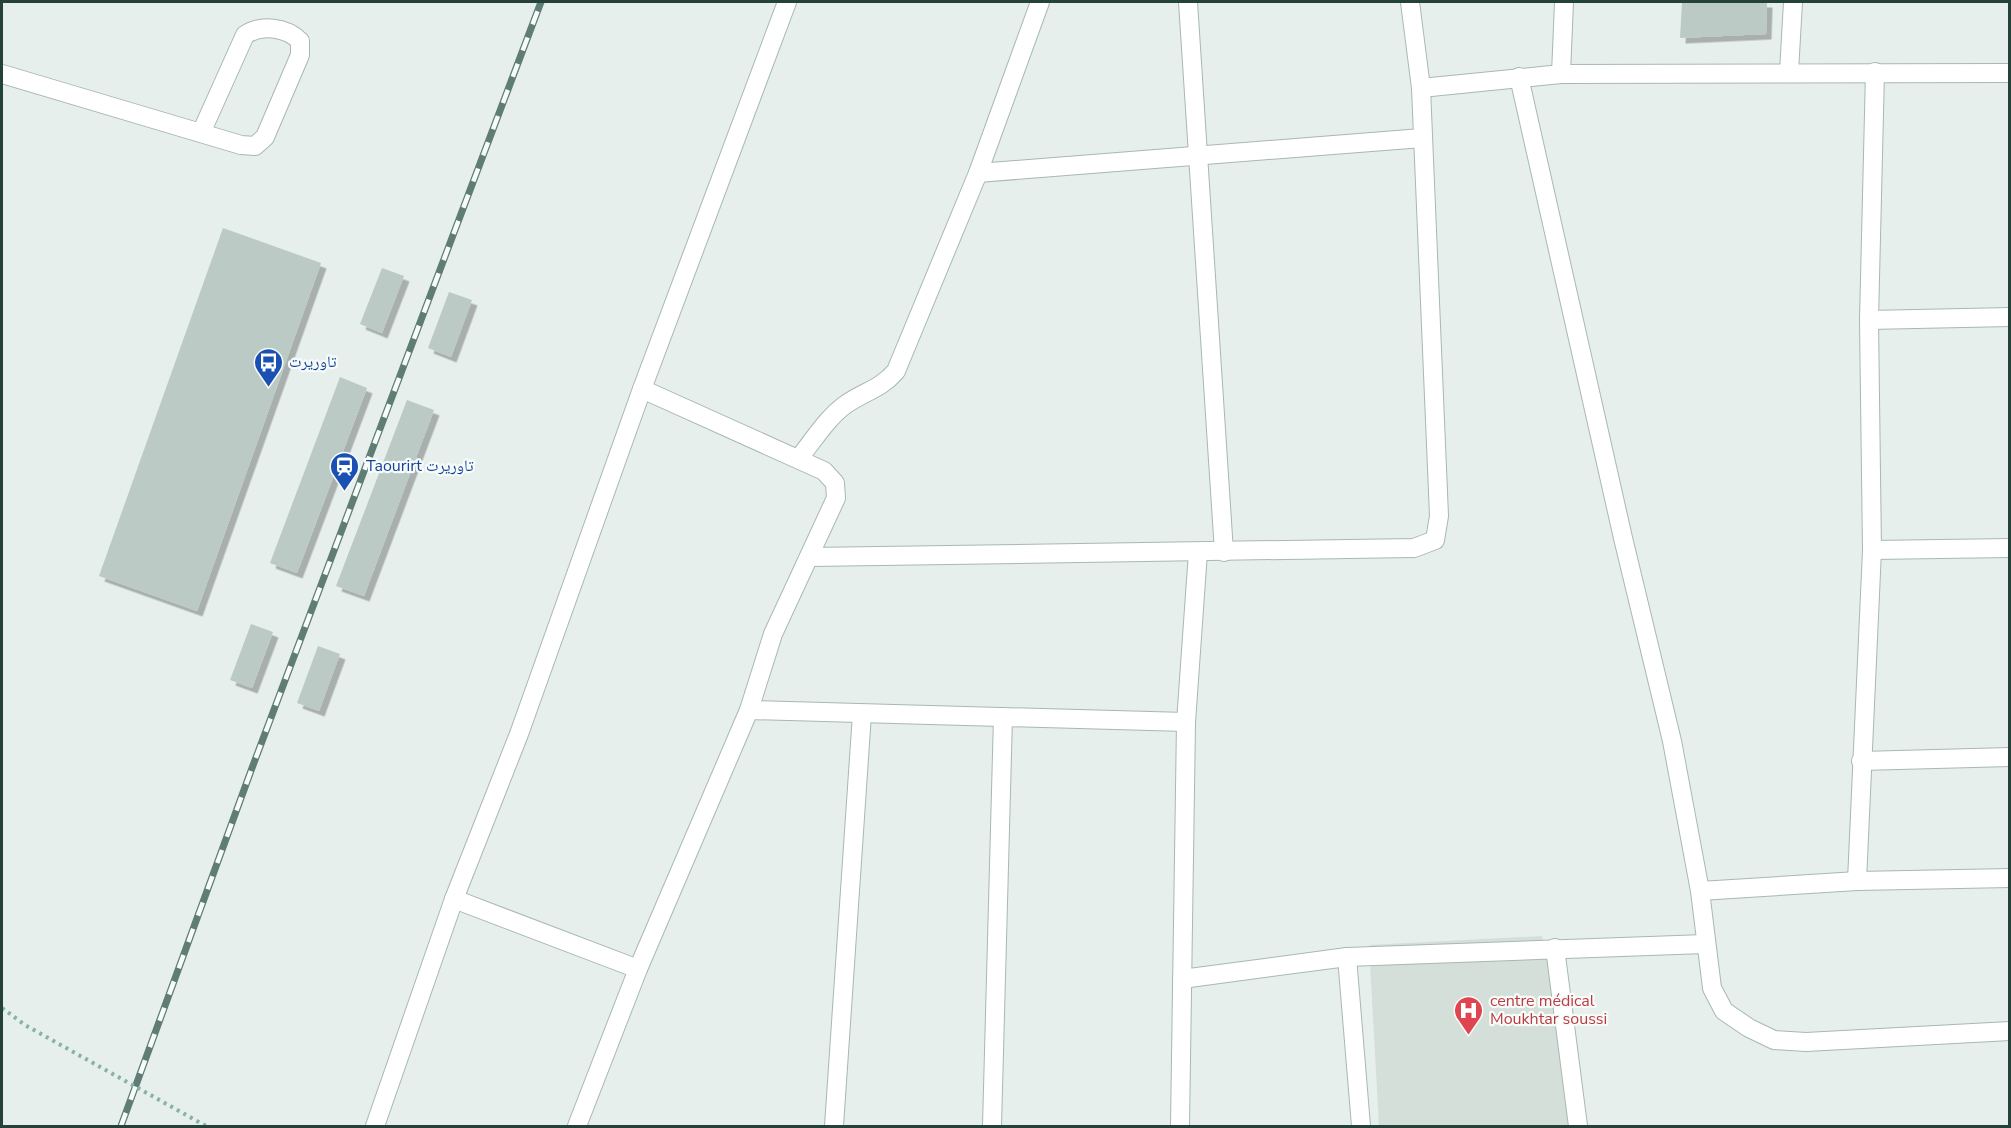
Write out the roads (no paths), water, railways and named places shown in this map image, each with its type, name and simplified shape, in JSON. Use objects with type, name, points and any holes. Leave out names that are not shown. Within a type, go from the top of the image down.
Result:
[{"type":"street","points":[[375,1126],[454,899],[519,734],[642,388],[787,2]]},
{"type":"street","points":[[799,458],[835,414],[846,405],[872,392],[896,371],[978,173],[1040,2]]},
{"type":"street","points":[[1188,2],[1224,552]]},
{"type":"street","points":[[810,557],[1414,548],[1435,540],[1439,516],[1421,88],[1410,2]]},
{"type":"street","points":[[1561,74],[1564,2]]},
{"type":"street","points":[[1789,72],[1793,2]]},
{"type":"street","points":[[2,74],[241,145],[255,146],[265,137],[300,55],[300,41],[293,34],[267,28],[254,28],[245,35],[201,132]]},
{"type":"street","points":[[1857,881],[1872,550],[1869,320],[1875,72]]},
{"type":"street","points":[[1421,88],[1561,74],[2010,73]]},
{"type":"street","points":[[1520,77],[1672,741],[1700,891],[1712,988],[1724,1011],[1774,1040],[1806,1042],[2010,1031]]},
{"type":"street","points":[[978,173],[1422,138]]},
{"type":"street","points":[[1869,320],[2010,317]]},
{"type":"street","points":[[577,1126],[638,969],[749,710],[773,634],[836,498],[834,483],[824,471],[642,388]]},
{"type":"street","points":[[1872,550],[2010,548]]},
{"type":"street","points":[[1180,1126],[1186,722],[1197,552]]},
{"type":"street","points":[[749,710],[1186,722]]},
{"type":"street","points":[[834,1126],[862,714]]},
{"type":"street","points":[[992,1126],[1003,717]]},
{"type":"street","points":[[1861,761],[2010,757]]},
{"type":"street","points":[[1700,891],[1857,881],[2010,878]]},
{"type":"street","points":[[454,899],[638,969]]},
{"type":"street","points":[[1182,979],[1347,957],[1705,944]]},
{"type":"street","points":[[1555,948],[1578,1126]]},
{"type":"street","points":[[1347,957],[1361,1126]]},
{"type":"railway","points":[[121,1126],[252,768],[541,2]]},
{"type":"place","name":"تاوريرت","points":[[268,388]]},
{"type":"place","name":"Taourirt تاوريرت","points":[[345,492]]},
{"type":"place","name":"centre médical Moukhtar soussi","points":[[1469,1036]]}]
